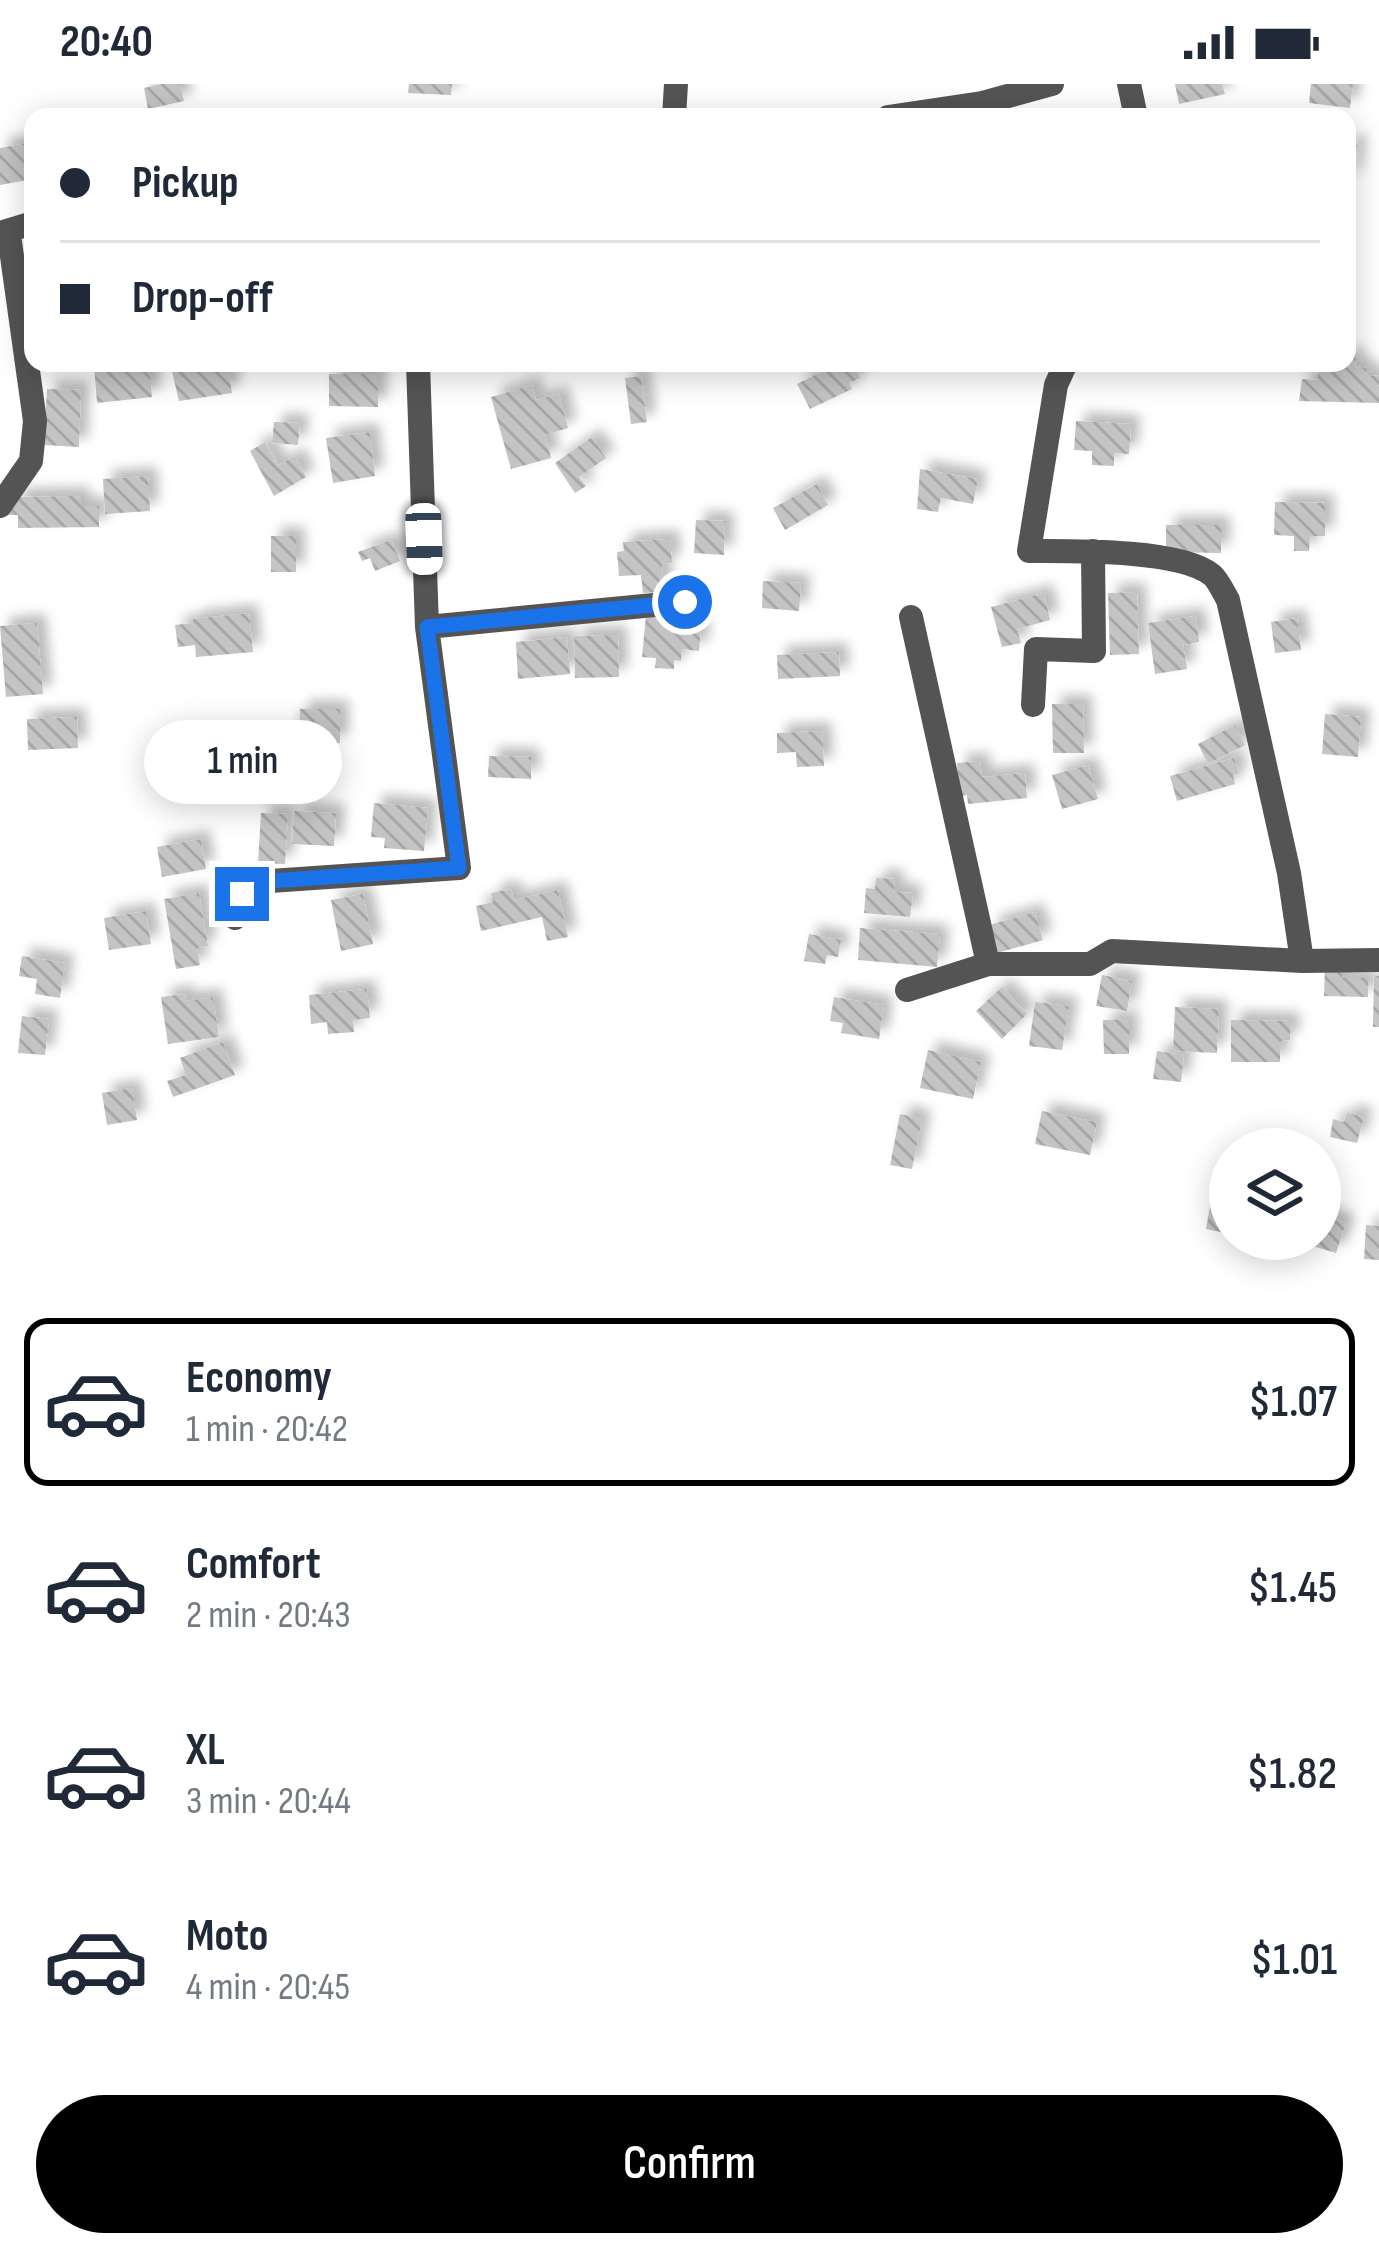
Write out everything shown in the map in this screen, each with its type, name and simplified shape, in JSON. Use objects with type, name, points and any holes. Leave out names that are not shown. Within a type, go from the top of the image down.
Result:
[{"type":"street","points":[[953,108],[1052,84]]},
{"type":"street","points":[[0,234],[10,242],[24,342]]},
{"type":"street","points":[[0,506],[31,461],[35,421],[28,372]]},
{"type":"street","points":[[235,918],[242,894],[256,882],[459,868],[427,627],[418,372]]},
{"type":"street","points":[[1062,372],[1029,551],[1093,551],[1165,559],[1211,574],[1228,600],[1289,873],[1302,961]]},
{"type":"street","points":[[1034,706],[1036,649],[1094,651],[1093,551]]},
{"type":"street","points":[[427,627],[685,602]]},
{"type":"street","points":[[911,617],[988,964]]},
{"type":"street","points":[[907,990],[988,964],[1090,964],[1112,951],[1379,960]]},
{"type":"building","points":[[180,84],[184,101],[148,108],[144,88]]},
{"type":"building","points":[[409,84],[452,84],[451,95],[408,93]]},
{"type":"building","points":[[1175,84],[1222,84],[1225,94],[1179,104]]},
{"type":"building","points":[[1311,84],[1353,84],[1350,108],[1309,103]]},
{"type":"building","points":[[24,144],[24,181],[0,185],[0,148]]},
{"type":"building","points":[[1367,368],[1366,375],[1379,376],[1379,403],[1299,401],[1302,379],[1317,380],[1318,372]]},
{"type":"building","points":[[94,372],[150,372],[152,397],[97,403]]},
{"type":"building","points":[[172,372],[229,372],[232,393],[179,401]]},
{"type":"building","points":[[821,372],[857,372],[860,378],[849,383],[852,389],[810,409],[797,384]]},
{"type":"building","points":[[329,374],[378,374],[378,407],[329,406]]},
{"type":"building","points":[[641,376],[647,422],[631,424],[625,378]]},
{"type":"building","points":[[532,385],[536,400],[559,394],[568,428],[545,435],[551,458],[511,469],[491,397]]},
{"type":"building","points":[[47,389],[81,390],[79,447],[44,445]]},
{"type":"building","points":[[1076,421],[1131,424],[1129,454],[1114,453],[1114,466],[1092,465],[1092,451],[1074,450]]},
{"type":"building","points":[[274,422],[300,423],[298,445],[272,443]]},
{"type":"building","points":[[370,432],[375,476],[333,483],[326,438]]},
{"type":"building","points":[[592,437],[606,458],[579,477],[586,486],[575,493],[555,463]]},
{"type":"building","points":[[265,442],[278,466],[295,456],[306,477],[274,496],[250,451]]},
{"type":"building","points":[[920,469],[978,479],[973,504],[941,498],[938,512],[917,509]]},
{"type":"building","points":[[148,476],[150,511],[105,514],[103,479]]},
{"type":"building","points":[[817,484],[828,505],[785,530],[773,508]]},
{"type":"building","points":[[81,496],[81,506],[99,506],[99,527],[18,528],[18,515],[7,515],[18,497]]},
{"type":"building","points":[[1275,502],[1325,503],[1325,536],[1310,536],[1309,551],[1294,551],[1294,536],[1274,535]]},
{"type":"building","points":[[696,520],[725,521],[724,555],[694,553]]},
{"type":"building","points":[[1166,525],[1221,525],[1221,553],[1166,552]]},
{"type":"building","points":[[271,536],[296,536],[296,572],[271,572]]},
{"type":"building","points":[[670,539],[672,563],[662,564],[664,592],[643,593],[641,575],[619,576],[617,552],[624,551],[623,542]]},
{"type":"building","points":[[391,540],[400,561],[375,571],[370,558],[362,561],[358,552]]},
{"type":"building","points":[[763,581],[801,583],[799,611],[762,608]]},
{"type":"building","points":[[1137,592],[1139,654],[1110,655],[1108,593]]},
{"type":"building","points":[[1044,593],[1050,620],[1017,629],[1021,643],[1002,647],[991,607]]},
{"type":"building","points":[[249,613],[253,652],[196,657],[195,645],[178,647],[175,625]]},
{"type":"building","points":[[646,615],[685,619],[684,626],[701,628],[699,651],[682,649],[674,669],[655,668],[656,658],[642,657]]},
{"type":"building","points":[[1196,616],[1199,642],[1183,645],[1187,669],[1155,674],[1148,623]]},
{"type":"building","points":[[1297,618],[1301,650],[1275,653],[1271,622]]},
{"type":"building","points":[[37,623],[43,694],[6,697],[0,626]]},
{"type":"building","points":[[618,635],[619,677],[575,678],[574,636]]},
{"type":"building","points":[[567,637],[570,674],[518,679],[516,642]]},
{"type":"building","points":[[839,652],[840,676],[778,679],[777,655]]},
{"type":"building","points":[[1052,704],[1083,704],[1084,753],[1053,753]]},
{"type":"building","points":[[300,709],[340,709],[340,743],[292,744],[291,721],[300,721]]},
{"type":"building","points":[[1325,714],[1361,717],[1358,757],[1322,754]]},
{"type":"building","points":[[77,717],[78,748],[28,750],[27,719]]},
{"type":"building","points":[[1235,725],[1245,745],[1208,764],[1198,744]]},
{"type":"building","points":[[822,731],[824,766],[797,767],[796,752],[777,753],[777,733]]},
{"type":"building","points":[[489,756],[531,757],[531,779],[488,777]]},
{"type":"building","points":[[1234,758],[1239,773],[1233,775],[1235,784],[1177,801],[1170,776]]},
{"type":"building","points":[[980,761],[982,777],[1025,773],[1027,798],[968,804],[967,795],[960,796],[957,763]]},
{"type":"building","points":[[1088,765],[1098,799],[1062,809],[1052,775]]},
{"type":"building","points":[[374,803],[428,808],[424,851],[384,848],[385,838],[371,837]]},
{"type":"building","points":[[294,811],[336,813],[334,846],[292,844]]},
{"type":"building","points":[[261,813],[288,814],[285,864],[258,863]]},
{"type":"building","points":[[201,839],[206,869],[162,877],[157,847]]},
{"type":"building","points":[[876,878],[895,879],[894,892],[913,893],[910,917],[864,913],[866,888],[875,889]]},
{"type":"building","points":[[511,889],[514,900],[558,890],[568,937],[547,941],[542,917],[481,931],[476,906],[493,902],[491,893]]},
{"type":"building","points":[[199,893],[208,946],[197,948],[200,965],[176,969],[164,899]]},
{"type":"building","points":[[363,894],[373,944],[341,951],[331,900]]},
{"type":"building","points":[[146,911],[151,944],[109,950],[104,918]]},
{"type":"building","points":[[1035,912],[1043,940],[997,953],[989,925]]},
{"type":"building","points":[[860,928],[940,934],[937,967],[858,960]]},
{"type":"building","points":[[809,934],[841,940],[838,957],[827,955],[825,964],[804,961]]},
{"type":"building","points":[[22,956],[65,963],[60,998],[35,994],[37,979],[19,976]]},
{"type":"building","points":[[1325,965],[1342,965],[1342,978],[1368,978],[1368,997],[1324,996]]},
{"type":"building","points":[[1102,975],[1132,981],[1127,1011],[1096,1006]]},
{"type":"building","points":[[1374,976],[1379,976],[1379,1027],[1373,1027]]},
{"type":"building","points":[[1002,987],[1027,1014],[1002,1039],[976,1011]]},
{"type":"building","points":[[367,989],[370,1018],[353,1020],[354,1032],[328,1034],[327,1022],[311,1024],[309,995]]},
{"type":"building","points":[[185,994],[186,1001],[213,997],[219,1037],[168,1044],[161,997]]},
{"type":"building","points":[[834,997],[884,1005],[879,1039],[841,1033],[843,1023],[830,1021]]},
{"type":"building","points":[[1035,1002],[1069,1006],[1062,1050],[1029,1046]]},
{"type":"building","points":[[1175,1007],[1219,1009],[1217,1053],[1173,1051]]},
{"type":"building","points":[[22,1016],[49,1019],[45,1055],[18,1053]]},
{"type":"building","points":[[1129,1019],[1129,1054],[1104,1054],[1103,1020]]},
{"type":"building","points":[[1231,1020],[1291,1021],[1290,1040],[1280,1041],[1280,1062],[1231,1062]]},
{"type":"building","points":[[223,1042],[235,1075],[173,1097],[167,1081],[186,1075],[180,1058]]},
{"type":"building","points":[[928,1050],[981,1062],[973,1099],[920,1088]]},
{"type":"building","points":[[1157,1051],[1184,1055],[1181,1082],[1153,1079]]},
{"type":"building","points":[[132,1088],[137,1120],[107,1125],[102,1093]]},
{"type":"building","points":[[1042,1111],[1097,1122],[1090,1155],[1035,1144]]},
{"type":"building","points":[[1347,1113],[1364,1117],[1357,1143],[1341,1139],[1341,1128],[1332,1128],[1333,1119],[1344,1122]]},
{"type":"building","points":[[900,1114],[922,1119],[912,1169],[890,1165]]},
{"type":"building","points":[[1366,1225],[1379,1226],[1379,1260],[1364,1259]]},
{"type":"route","points":[[242,894],[256,882],[459,868],[427,627],[685,602]]}]
